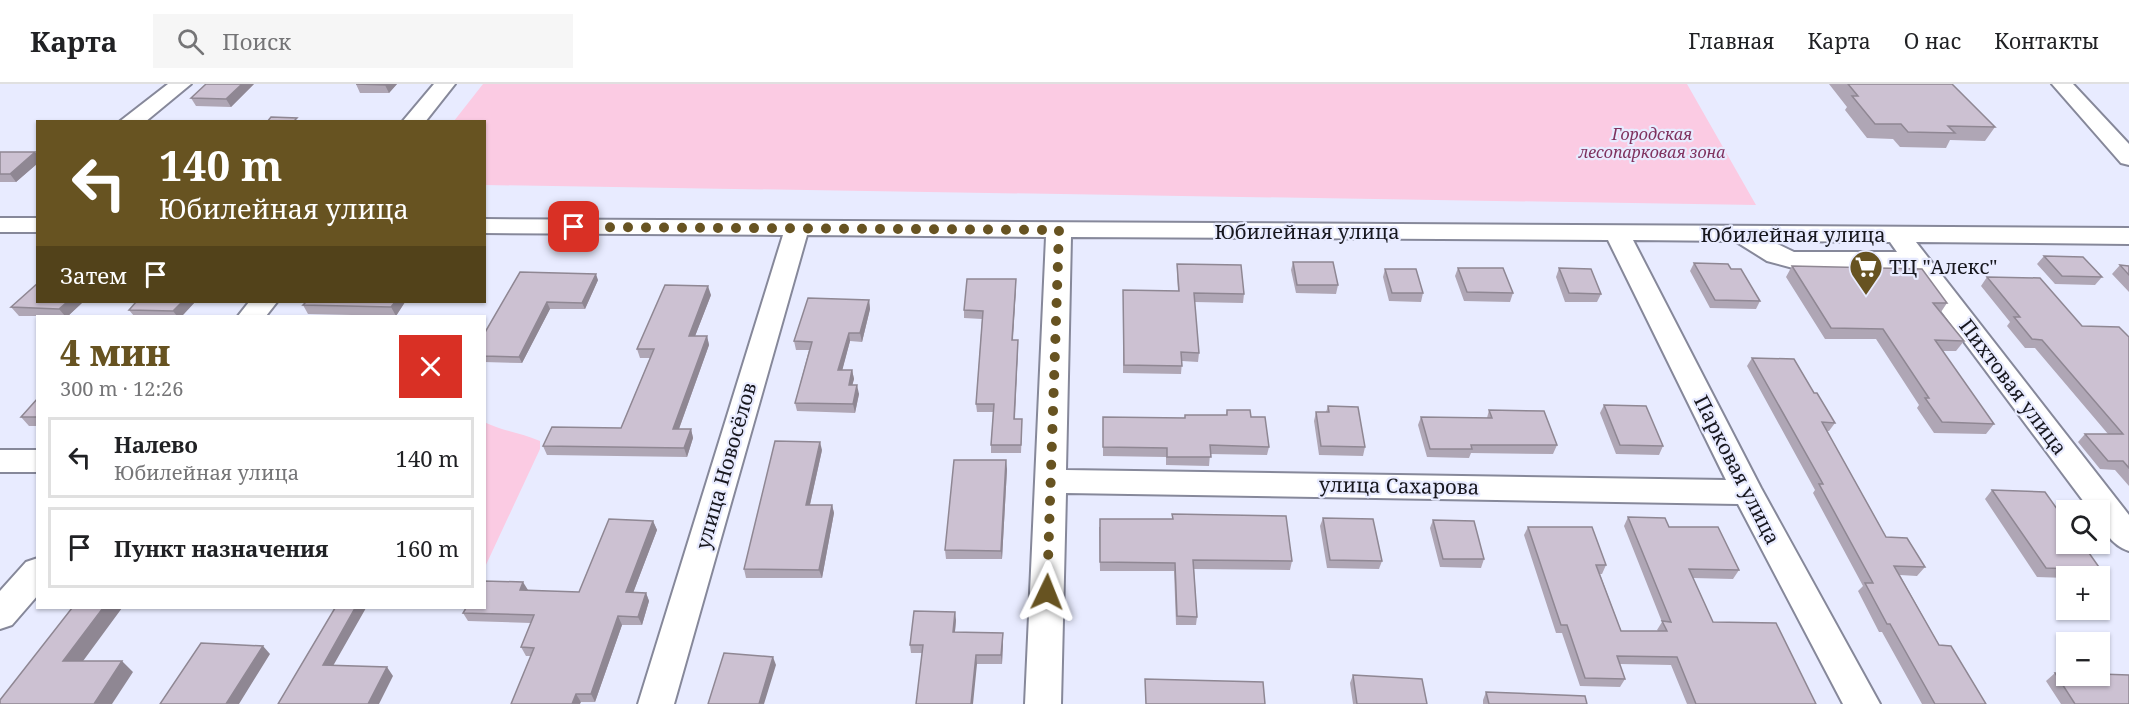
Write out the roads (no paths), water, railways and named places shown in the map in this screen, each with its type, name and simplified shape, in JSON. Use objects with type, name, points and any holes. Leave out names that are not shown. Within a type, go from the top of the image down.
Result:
[{"type":"street","points":[[133,120],[181,84]]},
{"type":"street","points":[[415,120],[445,84]]},
{"type":"street","points":[[2062,84],[2129,158]]},
{"type":"street","points":[[18,225],[36,206]]},
{"type":"street","name":"Юбилейная улица","points":[[486,226],[2129,236]]},
{"type":"street","name":"улица Новосёлов","points":[[656,704],[797,228]]},
{"type":"street","points":[[1043,704],[1059,230]]},
{"type":"street","name":"Парковая улица","points":[[1617,234],[1747,492],[1862,704]]},
{"type":"street","points":[[1740,234],[1776,255],[1793,260],[1916,260]]},
{"type":"street","name":"Пихтовая улица","points":[[1897,235],[2129,538]]},
{"type":"street","points":[[252,315],[263,303]]},
{"type":"street","points":[[0,461],[36,460]]},
{"type":"street","name":"улица Сахарова","points":[[1051,481],[1747,492]]},
{"type":"street","points":[[0,615],[36,573]]},
{"type":"place","name":"ТЦ \"Алекс\"","points":[[1866,296]]},
{"type":"park label","name":"Городская лесопарковая зона","points":[[1652,143]]}]
